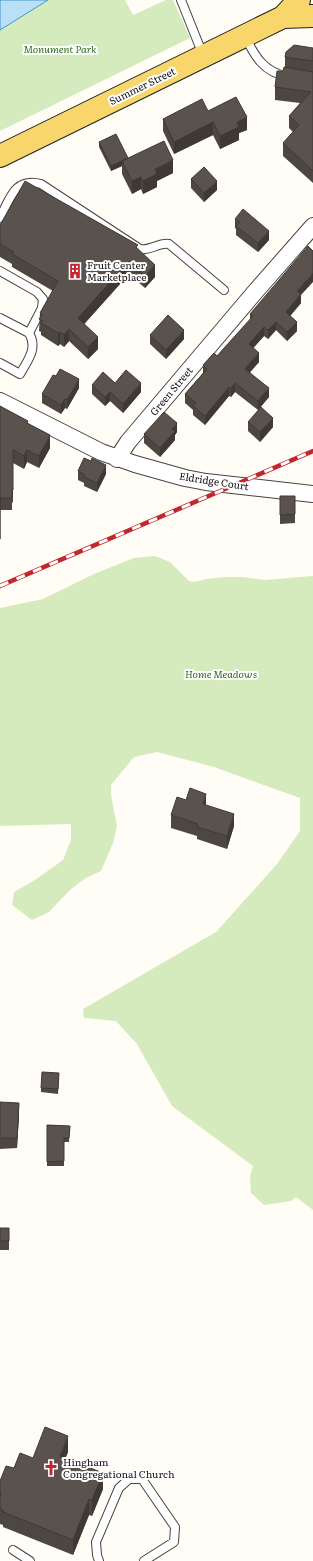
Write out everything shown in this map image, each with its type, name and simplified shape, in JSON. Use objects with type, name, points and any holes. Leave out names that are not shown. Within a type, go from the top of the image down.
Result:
[{"type":"main road","name":"Summer Street","points":[[0,156],[283,17],[299,0]]},
{"type":"main road","name":"Summer Street","points":[[283,17],[313,16]]},
{"type":"street","name":"Green Street","points":[[117,459],[128,442],[255,292],[310,236]]},
{"type":"street","points":[[0,401],[117,459]]},
{"type":"street","name":"Eldridge Court","points":[[117,459],[185,478],[206,482],[313,494]]},
{"type":"lane","points":[[181,0],[204,56]]},
{"type":"lane","points":[[245,36],[253,53],[265,66],[278,74],[298,77]]},
{"type":"lane","points":[[0,218],[15,190],[21,185],[34,182],[41,184],[140,249],[148,249],[162,244],[170,244],[224,290]]},
{"type":"lane","points":[[0,271],[37,292],[43,299],[42,308],[28,332]]},
{"type":"lane","points":[[0,318],[28,332],[32,338],[33,350],[20,374],[0,363]]},
{"type":"lane","points":[[99,1561],[96,1542],[119,1488],[129,1478],[142,1479],[175,1527],[174,1542],[144,1561]]},
{"type":"lane","points":[[13,1550],[30,1561]]},
{"type":"green space","name":"Monument Park","points":[[48,0],[125,0],[133,15],[166,0],[173,0],[190,38],[0,131],[0,30]]},
{"type":"green space","name":"Home Meadows","points":[[155,556],[170,562],[189,581],[194,582],[227,577],[265,580],[313,576],[313,1210],[296,1197],[291,1201],[264,1205],[251,1193],[250,1177],[253,1166],[172,1106],[137,1044],[116,1021],[84,1018],[83,1009],[216,932],[277,864],[300,831],[300,798],[214,767],[157,752],[134,757],[111,785],[111,795],[117,826],[113,843],[101,871],[86,878],[71,889],[49,912],[32,920],[12,905],[14,892],[35,880],[63,860],[71,840],[71,824],[0,826],[0,608],[43,599],[96,573],[134,558]]},
{"type":"water","points":[[0,0],[48,0],[0,30]]},
{"type":"building","points":[[294,45],[313,48],[313,61],[285,57],[286,52]]},
{"type":"building","points":[[284,67],[313,72],[313,171],[283,143],[299,125],[289,116],[311,92],[275,87],[277,71],[283,71]]},
{"type":"building","points":[[236,97],[247,117],[237,122],[239,127],[220,136],[213,122],[174,142],[163,119],[202,99],[208,111]]},
{"type":"building","points":[[116,134],[128,158],[111,166],[99,142]]},
{"type":"building","points":[[164,141],[173,160],[155,169],[157,174],[143,181],[141,177],[132,181],[122,161]]},
{"type":"building","points":[[204,167],[217,181],[204,193],[191,179]]},
{"type":"building","name":"Fruit Center Marketplace","points":[[25,181],[138,245],[136,247],[155,265],[145,276],[129,261],[78,318],[98,337],[88,347],[69,329],[64,335],[41,323],[43,321],[39,319],[42,315],[40,313],[58,281],[12,254],[14,252],[0,244],[0,225]]},
{"type":"building","points":[[243,209],[269,231],[258,243],[236,226],[240,222],[235,219]]},
{"type":"building","points":[[308,246],[313,251],[313,273],[297,291],[301,294],[286,312],[297,322],[287,332],[276,322],[268,330],[264,327],[249,344],[259,353],[245,369],[269,388],[258,401],[235,383],[231,388],[229,387],[205,416],[193,406],[196,403],[185,394],[207,369],[203,365],[214,353],[217,356],[253,316],[250,314]]},
{"type":"building","points":[[168,315],[184,330],[166,350],[150,335]]},
{"type":"building","points":[[60,369],[79,379],[67,400],[65,399],[61,405],[42,394],[53,375],[56,376]]},
{"type":"building","points":[[126,370],[141,383],[123,404],[110,392],[105,397],[92,385],[103,372],[115,383]]},
{"type":"building","points":[[0,406],[50,435],[39,456],[27,450],[24,456],[13,450],[12,498],[0,498]]},
{"type":"building","points":[[261,407],[273,418],[260,432],[248,422]]},
{"type":"building","points":[[164,412],[177,423],[172,429],[175,431],[160,448],[144,434]]},
{"type":"building","points":[[84,458],[91,461],[92,458],[106,465],[97,483],[84,477],[85,475],[78,471]]},
{"type":"building","points":[[280,496],[295,496],[295,514],[280,515]]},
{"type":"building","points":[[190,788],[206,794],[203,804],[234,814],[227,836],[197,827],[198,824],[171,815],[177,797],[186,800]]},
{"type":"building","points":[[42,1072],[59,1073],[58,1089],[41,1088]]},
{"type":"building","points":[[0,1102],[19,1103],[17,1138],[0,1138]]},
{"type":"building","points":[[47,1125],[70,1126],[69,1138],[64,1138],[64,1161],[47,1162]]},
{"type":"building","points":[[0,1228],[9,1228],[9,1241],[0,1241]]},
{"type":"building","points":[[45,1427],[68,1436],[60,1456],[103,1473],[92,1500],[89,1499],[73,1540],[3,1512],[3,1510],[0,1509],[0,1481],[6,1466],[14,1468],[20,1453],[33,1458]]},
{"type":"railway","points":[[0,586],[313,451]]},
{"type":"place","name":"Fruit Center Marketplace","points":[[75,271]]},
{"type":"place","name":"Hingham Congregational Church","points":[[51,1468]]}]
